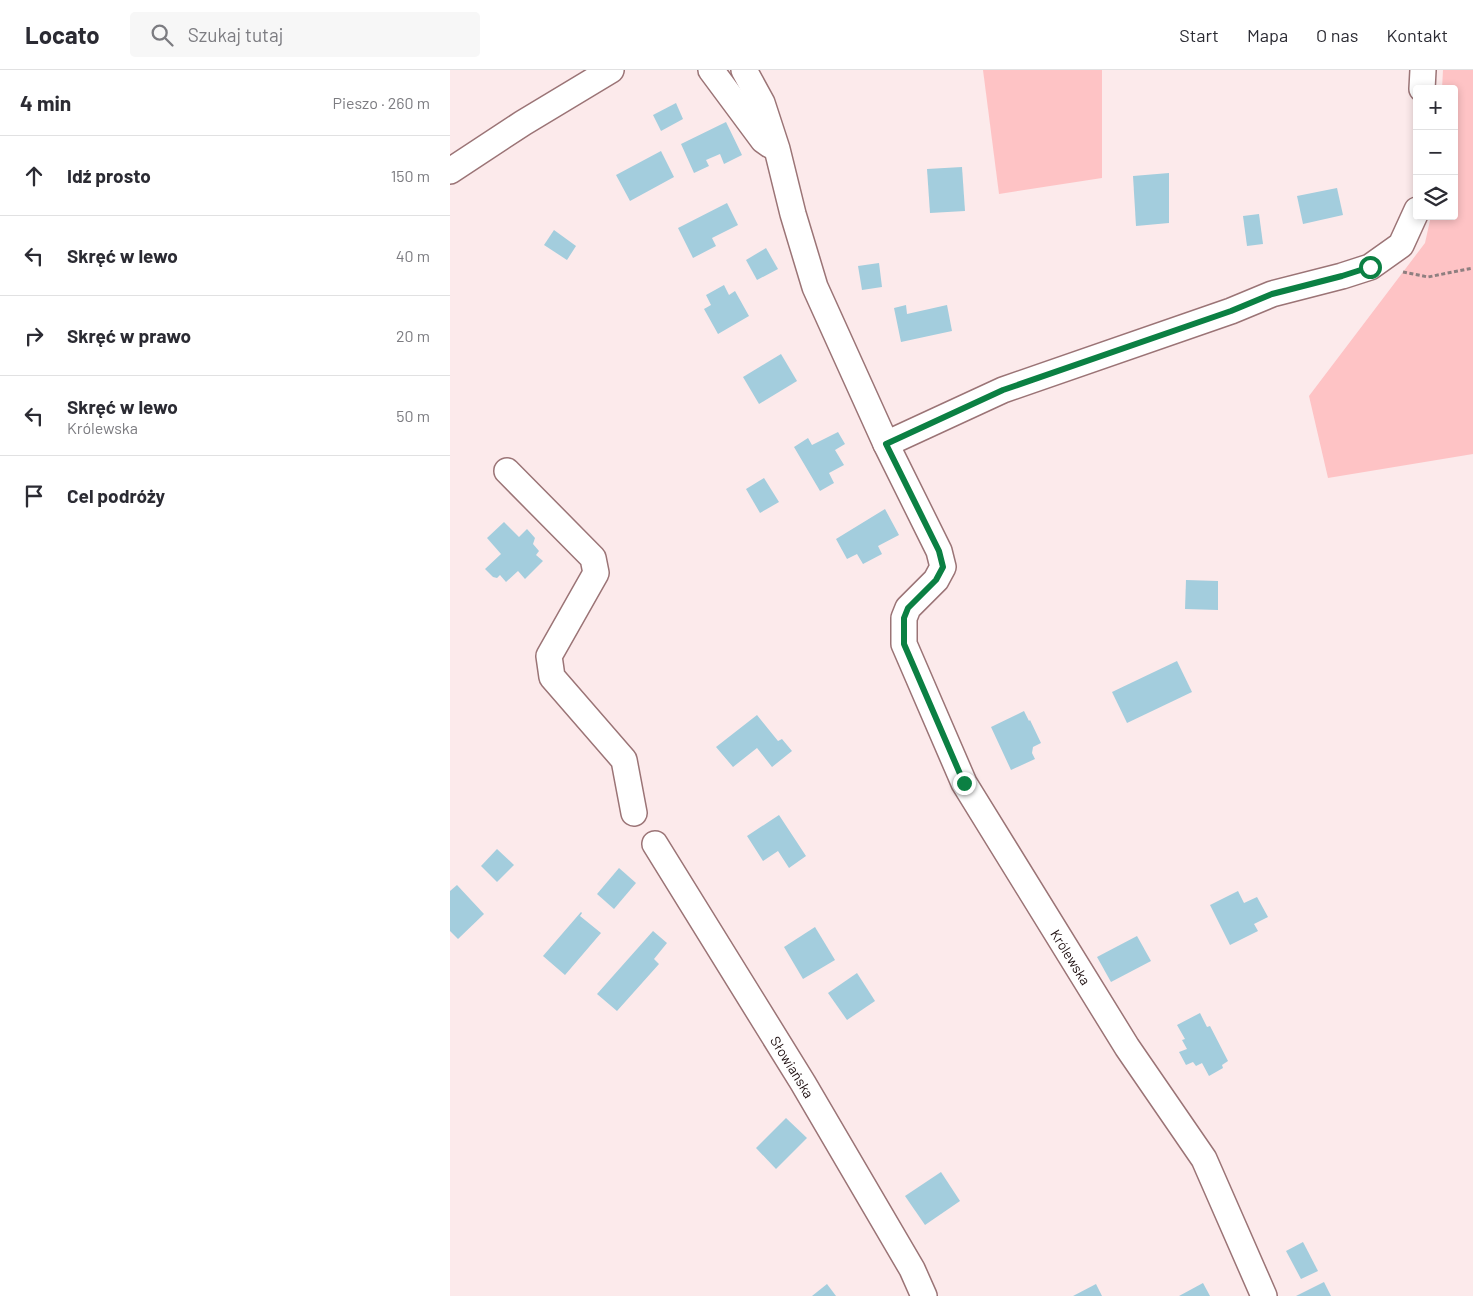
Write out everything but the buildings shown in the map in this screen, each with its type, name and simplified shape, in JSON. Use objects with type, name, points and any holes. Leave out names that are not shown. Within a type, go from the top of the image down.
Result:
[{"type":"street","points":[[450,171],[610,70]]},
{"type":"street","points":[[711,70],[764,140],[776,149]]},
{"type":"street","points":[[744,70],[762,103],[815,287],[886,444],[1003,390],[1231,311],[1272,294],[1370,267],[1402,245],[1413,219]]},
{"type":"street","points":[[1422,85],[1423,70]]},
{"type":"street","name":"Królewska","points":[[886,444],[939,551],[943,567],[936,580],[908,608],[904,618],[904,644],[964,783],[1127,1047],[1204,1159],[1264,1296]]},
{"type":"street","points":[[507,471],[593,558],[596,573],[549,656],[552,677],[624,760],[634,813]]},
{"type":"street","name":"Słowiańska","points":[[654,844],[800,1077],[912,1269],[924,1296]]},
{"type":"path","points":[[1370,267],[1428,277],[1473,268]]},
{"type":"shaded area","points":[[983,70],[1102,70],[1102,178],[999,194]]},
{"type":"shaded area","points":[[1443,70],[1473,70],[1473,454],[1328,478],[1309,396],[1425,243],[1430,220],[1458,220],[1458,85],[1442,85]]},
{"type":"route","points":[[964,783],[904,644],[904,618],[908,608],[936,580],[943,567],[939,551],[886,444],[1003,390],[1231,311],[1272,294],[1370,267]]}]
